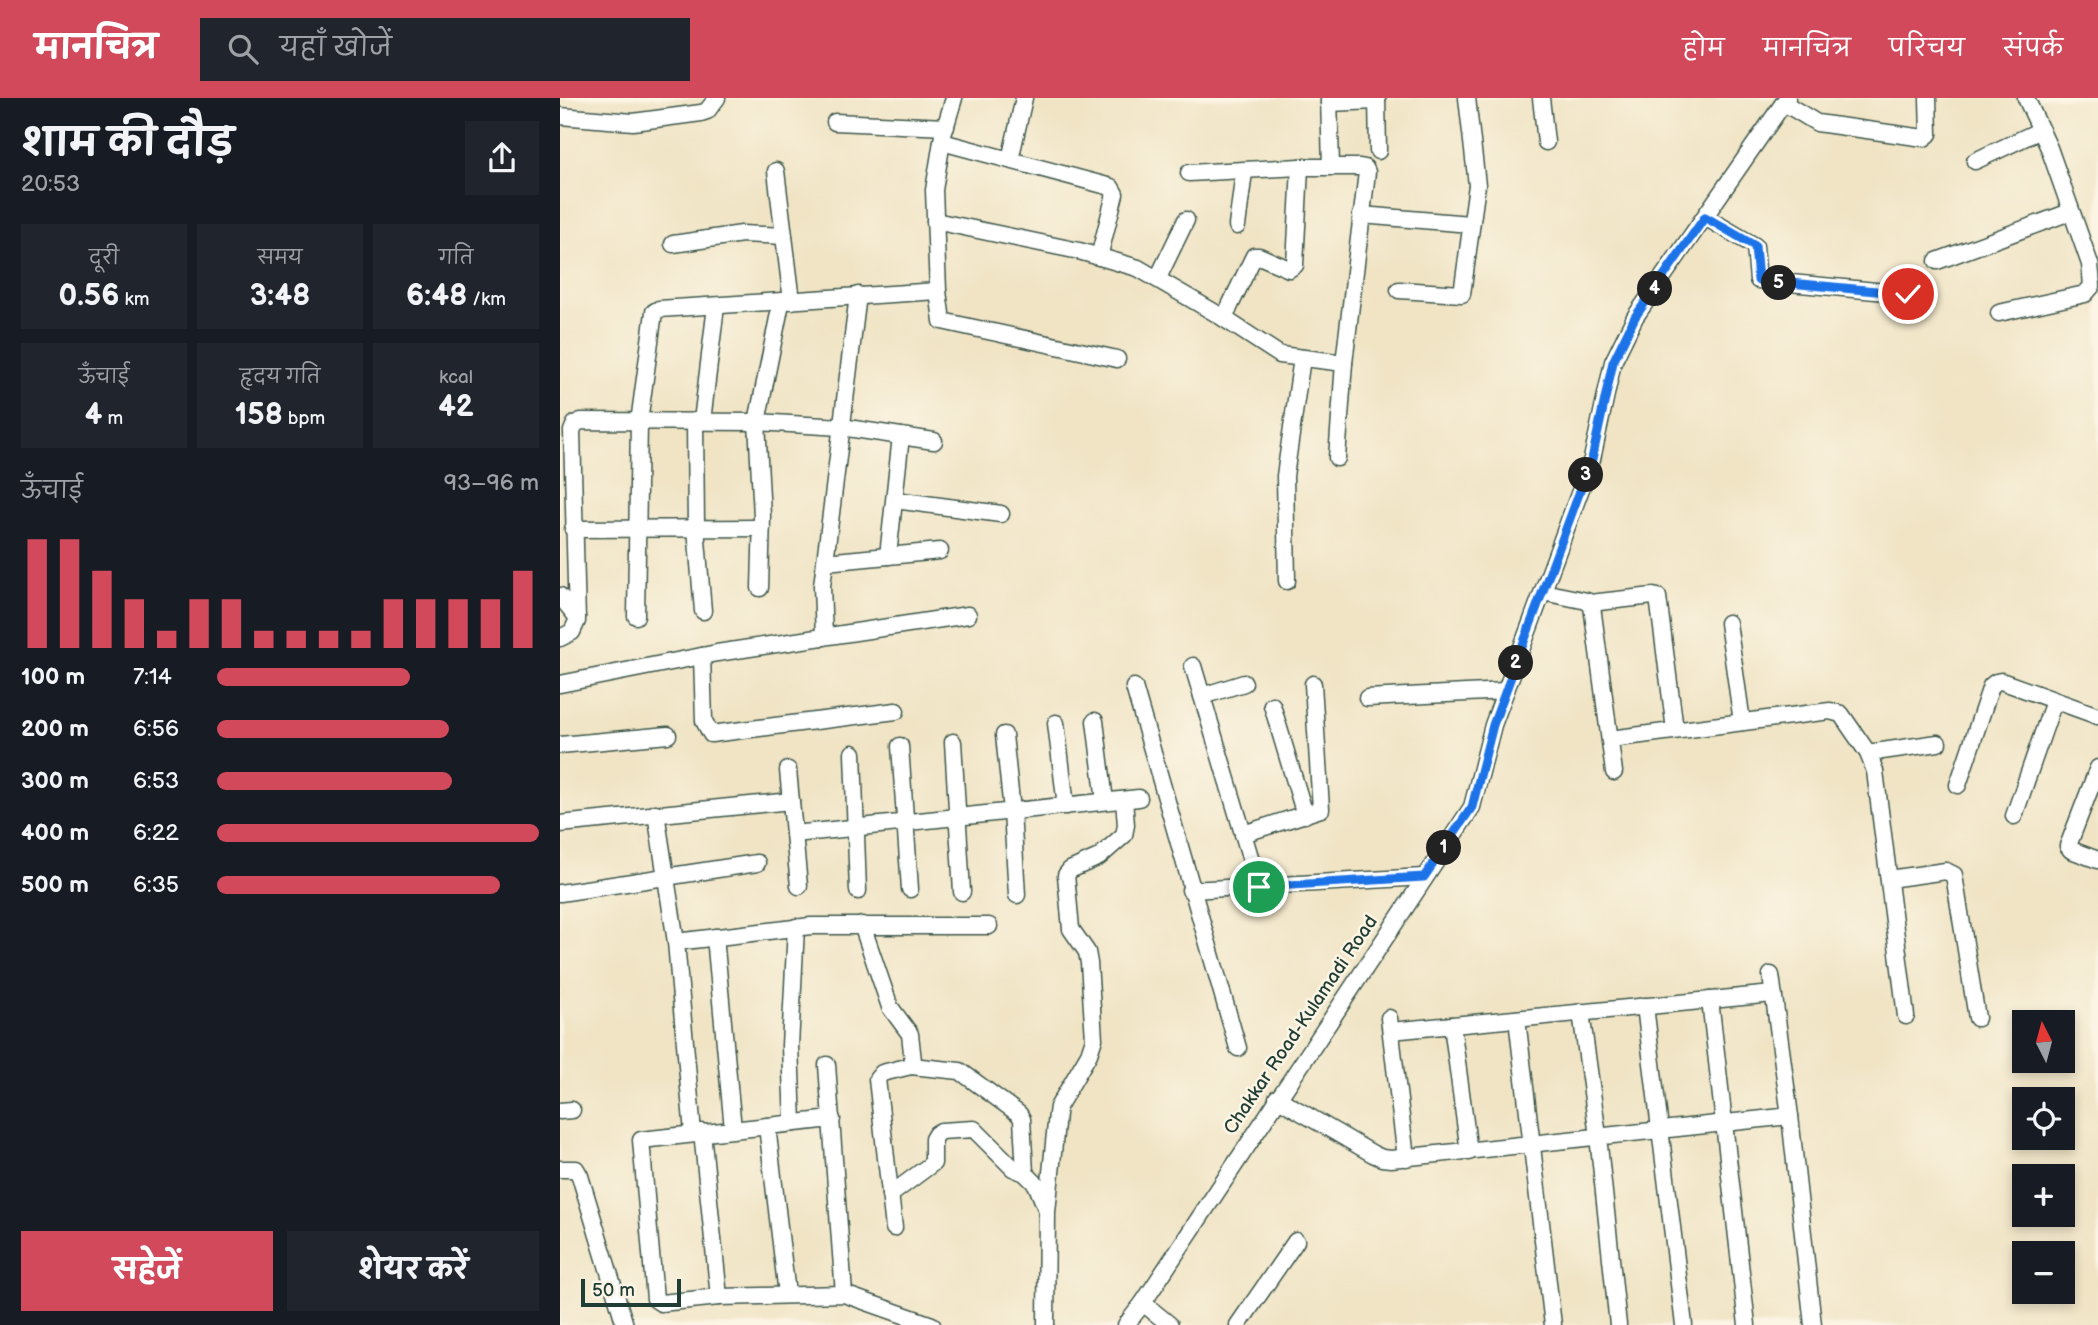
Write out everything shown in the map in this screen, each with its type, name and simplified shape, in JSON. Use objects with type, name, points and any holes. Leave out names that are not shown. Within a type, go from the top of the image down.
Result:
[{"type":"street","points":[[560,116],[643,122],[701,113],[707,111],[717,98]]},
{"type":"street","points":[[954,98],[935,183],[940,317],[945,323],[1117,359]]},
{"type":"street","points":[[1010,160],[1024,98]]},
{"type":"street","points":[[1399,290],[1462,294],[1476,190],[1467,98]]},
{"type":"street","points":[[1541,98],[1546,142]]},
{"type":"street","points":[[1786,101],[1817,123],[1924,138],[1929,134],[1928,98]]},
{"type":"street","points":[[1999,313],[2085,294],[2092,286],[2088,257],[2041,130],[2026,98]]},
{"type":"street","points":[[1331,159],[1329,101],[1377,100],[1378,151]]},
{"type":"street","name":"Chakkar Road-Kulamadi Road","points":[[1126,1325],[1472,807],[1493,725],[1592,459],[1613,362],[1635,317],[1786,101]]},
{"type":"street","points":[[835,122],[944,135],[1010,160],[1111,187],[1114,190],[1099,257]]},
{"type":"street","points":[[1975,161],[2041,130]]},
{"type":"street","points":[[1189,173],[1300,167],[1331,159],[1364,168],[1367,176],[1344,363],[1336,458]]},
{"type":"street","points":[[1224,318],[1254,256],[1289,269],[1295,265],[1300,167]]},
{"type":"street","points":[[760,588],[762,528],[757,422],[787,302],[784,236],[776,172]]},
{"type":"street","points":[[1237,226],[1244,172]]},
{"type":"street","points":[[1937,261],[2070,212]]},
{"type":"street","points":[[1361,215],[1470,224]]},
{"type":"street","points":[[1705,217],[1755,246],[1758,280],[1908,294]]},
{"type":"street","points":[[1158,278],[1186,220]]},
{"type":"street","points":[[935,221],[1099,257],[1145,270],[1280,355],[1344,363]]},
{"type":"street","points":[[674,244],[742,234],[784,236]]},
{"type":"street","points":[[636,616],[639,422],[654,312],[659,309],[938,291]]},
{"type":"street","points":[[824,637],[822,596],[825,562],[858,295]]},
{"type":"street","points":[[704,611],[696,528],[699,421],[716,306]]},
{"type":"street","points":[[1287,582],[1285,476],[1302,358]]},
{"type":"street","points":[[560,638],[575,629],[577,617],[573,529],[572,431],[575,424],[581,421],[757,422],[841,427],[934,441]]},
{"type":"street","points":[[888,556],[901,436]]},
{"type":"street","points":[[894,500],[1001,514]]},
{"type":"street","points":[[573,529],[762,528]]},
{"type":"street","points":[[825,562],[940,551]]},
{"type":"street","points":[[1543,592],[1590,603],[1653,596],[1660,601],[1675,730]]},
{"type":"street","points":[[560,596],[577,617]]},
{"type":"street","points":[[1590,603],[1615,772]]},
{"type":"street","points":[[560,684],[702,656],[968,615]]},
{"type":"street","points":[[1728,623],[1742,722]]},
{"type":"street","points":[[702,656],[704,720],[710,734],[896,711]]},
{"type":"street","points":[[1193,666],[1259,887]]},
{"type":"street","points":[[1958,785],[1992,686],[1996,682],[2001,681],[2098,716]]},
{"type":"street","points":[[1202,696],[1244,683]]},
{"type":"street","points":[[1243,834],[1305,815],[1321,809],[1323,805],[1313,684]]},
{"type":"street","points":[[1134,687],[1190,890],[1238,1048]]},
{"type":"street","points":[[1367,698],[1506,691]]},
{"type":"street","points":[[2014,816],[2054,701]]},
{"type":"street","points":[[1272,705],[1305,815]]},
{"type":"street","points":[[1610,739],[1742,722],[1836,712],[1840,714],[1868,753],[1875,771],[1906,1016]]},
{"type":"street","points":[[1095,721],[1105,802]]},
{"type":"street","points":[[1056,723],[1066,806]]},
{"type":"street","points":[[560,745],[668,735]]},
{"type":"street","points":[[1004,735],[1017,895]]},
{"type":"street","points":[[953,742],[962,892]]},
{"type":"street","points":[[1868,753],[1938,743]]},
{"type":"street","points":[[900,746],[911,889]]},
{"type":"street","points":[[853,753],[858,891]]},
{"type":"street","points":[[2098,768],[2068,846],[2071,850],[2098,860]]},
{"type":"street","points":[[788,770],[799,886]]},
{"type":"street","points":[[794,834],[1132,799],[1124,835],[1099,857],[1070,870],[1066,875],[1071,929],[1087,952],[1089,963],[1094,1038],[1089,1054],[1058,1107],[1047,1212],[1046,1325]]},
{"type":"street","points":[[560,824],[791,801]]},
{"type":"street","points":[[656,813],[676,943],[719,1297]]},
{"type":"street","points":[[560,893],[757,863]]},
{"type":"street","points":[[1889,879],[1946,871],[1954,875],[1977,1018]]},
{"type":"street","points":[[1190,890],[1424,877]]},
{"type":"street","points":[[676,943],[796,928],[862,925],[989,926]]},
{"type":"street","points":[[862,925],[890,1007],[910,1034],[913,1060],[911,1066]]},
{"type":"street","points":[[793,1123],[790,1046],[796,928]]},
{"type":"street","points":[[715,937],[733,1129]]},
{"type":"street","points":[[1771,975],[1813,1325]]},
{"type":"street","points":[[1406,1158],[1390,1024],[1451,1025],[1773,994]]},
{"type":"street","points":[[1710,1000],[1747,1325]]},
{"type":"street","points":[[1645,1006],[1684,1325]]},
{"type":"street","points":[[1581,1012],[1598,1136],[1618,1325]]},
{"type":"street","points":[[1517,1019],[1553,1325]]},
{"type":"street","points":[[1451,1025],[1469,1152]]},
{"type":"street","points":[[827,1065],[844,1294]]},
{"type":"street","points":[[894,1228],[877,1079],[882,1073],[911,1066],[960,1071],[1019,1114],[1025,1173]]},
{"type":"street","points":[[1277,1098],[1382,1158],[1469,1152],[1661,1128],[1790,1116]]},
{"type":"street","points":[[832,1119],[641,1140],[656,1299],[661,1303],[719,1297],[844,1294],[932,1325]]},
{"type":"street","points":[[767,1126],[787,1294]]},
{"type":"street","points":[[890,1195],[933,1163],[933,1139],[941,1131],[974,1129],[1013,1168],[1025,1173],[1038,1186],[1047,1212]]},
{"type":"street","points":[[560,1169],[576,1169],[580,1176],[625,1325]]},
{"type":"street","points":[[1238,1325],[1296,1241]]},
{"type":"street","points":[[1143,1303],[1170,1325]]},
{"type":"route","points":[[1259,887],[1424,877],[1472,807],[1493,725],[1592,459],[1613,362],[1635,317],[1705,217],[1755,246],[1756,274],[1758,280],[1763,282],[1908,294]]}]
